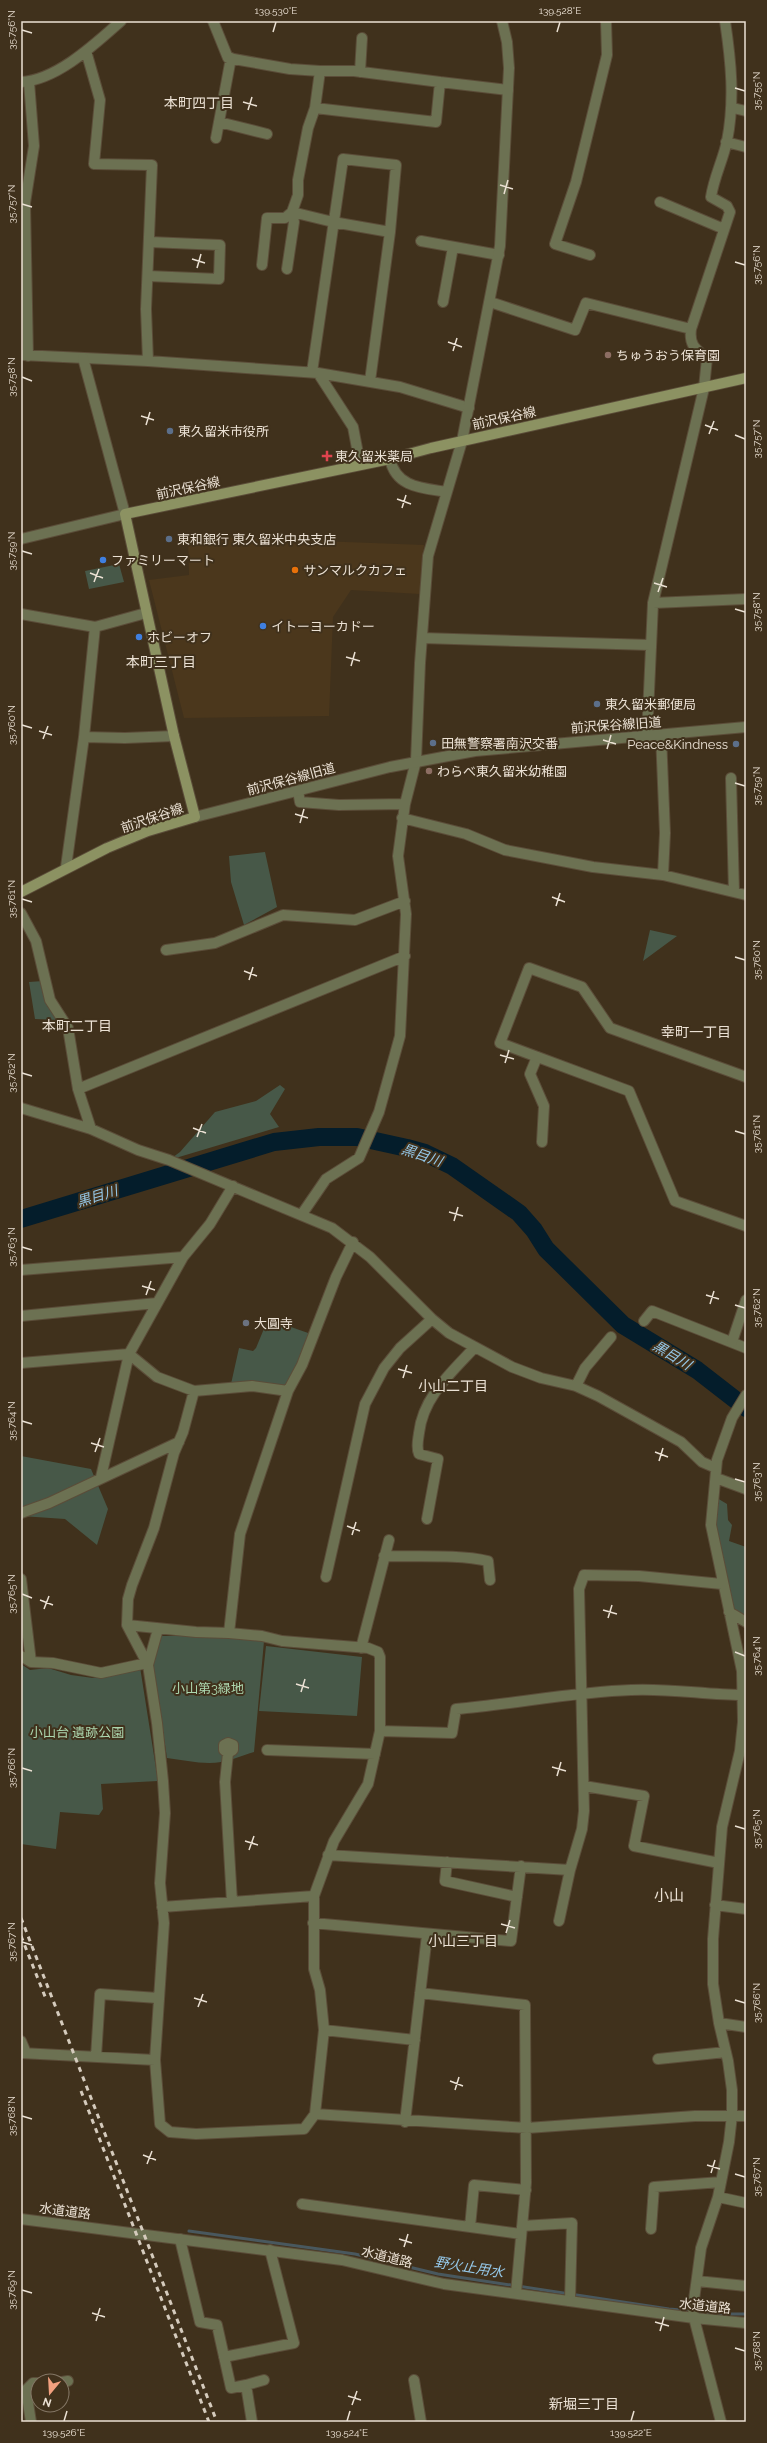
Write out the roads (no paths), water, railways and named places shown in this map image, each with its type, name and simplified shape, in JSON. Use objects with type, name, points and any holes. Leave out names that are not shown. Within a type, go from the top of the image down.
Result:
[{"type":"main road","name":"前沢保谷線","points":[[21,892],[66,867],[148,830],[195,817],[174,736],[125,514],[360,464],[390,459],[462,441],[746,378]]},
{"type":"street","points":[[121,21],[86,51],[50,74],[25,82],[34,146],[23,203],[25,355],[148,361],[315,373],[370,381],[418,391],[469,408]]},
{"type":"street","points":[[213,21],[228,58],[290,69],[360,72],[508,90]]},
{"type":"street","points":[[302,1214],[326,1179],[359,1158],[373,1126],[390,1076],[400,1036],[405,956],[405,901],[398,856],[402,818],[416,761],[422,638],[429,545],[462,441],[499,256],[508,90],[508,55],[502,21]]},
{"type":"street","points":[[590,255],[556,244],[576,182],[607,55],[606,21]]},
{"type":"street","points":[[647,736],[653,603],[704,388],[707,358],[693,348],[690,340],[691,329],[730,212],[728,206],[712,197],[713,182],[726,142],[733,108],[731,66],[725,21]]},
{"type":"street","points":[[360,72],[362,38]]},
{"type":"street","points":[[86,51],[100,100],[94,164],[152,165],[150,242],[146,309],[148,361]]},
{"type":"street","points":[[216,138],[231,58]]},
{"type":"street","points":[[262,265],[267,218],[285,218],[292,212],[298,195],[298,180],[308,128],[315,108],[320,71]]},
{"type":"street","points":[[315,108],[436,122],[440,82]]},
{"type":"street","points":[[733,108],[746,111]]},
{"type":"street","points":[[219,122],[267,134]]},
{"type":"street","points":[[726,142],[746,148]]},
{"type":"street","points":[[360,464],[353,427],[315,373],[342,159],[396,165],[390,232],[370,381]]},
{"type":"street","points":[[660,202],[724,229]]},
{"type":"street","points":[[292,212],[333,222],[390,232]]},
{"type":"street","points":[[287,269],[294,222],[292,212]]},
{"type":"street","points":[[421,241],[499,256]]},
{"type":"street","points":[[148,276],[219,279],[220,245],[150,242]]},
{"type":"street","points":[[443,302],[453,247]]},
{"type":"street","points":[[490,302],[575,330],[586,303],[691,329]]},
{"type":"street","points":[[21,539],[125,514],[83,358]]},
{"type":"street","points":[[390,459],[392,468],[408,485],[447,492]]},
{"type":"street","points":[[653,603],[746,599]]},
{"type":"street","points":[[21,614],[95,626],[146,613]]},
{"type":"street","points":[[66,867],[84,737],[95,626]]},
{"type":"street","points":[[422,638],[650,645]]},
{"type":"street","name":"前沢保谷線旧道","points":[[195,817],[416,761],[475,751],[746,727]]},
{"type":"street","points":[[661,735],[665,833],[663,875]]},
{"type":"street","points":[[84,737],[125,738],[174,736]]},
{"type":"street","points":[[731,778],[734,892]]},
{"type":"street","points":[[298,791],[300,802],[339,805],[405,804]]},
{"type":"street","points":[[402,818],[466,834],[505,850],[593,867],[663,875],[746,895]]},
{"type":"street","points":[[166,950],[216,943],[283,915],[355,920],[405,901]]},
{"type":"street","points":[[21,913],[36,941],[50,1000],[68,1028],[78,1089],[91,1129]]},
{"type":"street","points":[[78,1089],[405,956]]},
{"type":"street","points":[[746,1076],[610,1028],[582,987],[530,968],[500,1043],[629,1091],[675,1201],[746,1226]]},
{"type":"street","points":[[537,1057],[530,1074],[544,1106],[542,1142]]},
{"type":"street","points":[[21,1108],[91,1129],[138,1150],[170,1160],[234,1186],[332,1228],[352,1242],[392,1277],[432,1319],[449,1333],[527,1373],[576,1386],[681,1442],[716,1473],[746,1489]]},
{"type":"street","points":[[101,1477],[129,1354],[156,1303],[183,1257],[210,1224],[234,1186]]},
{"type":"street","points":[[229,1633],[240,1534],[288,1391],[302,1365],[336,1277],[352,1242]]},
{"type":"street","points":[[21,1270],[183,1257]]},
{"type":"street","points":[[732,1342],[746,1300]]},
{"type":"street","points":[[21,1316],[156,1303]]},
{"type":"street","points":[[644,1322],[652,1311],[746,1348]]},
{"type":"street","points":[[326,1577],[365,1404],[377,1379],[400,1348],[432,1319]]},
{"type":"street","points":[[576,1386],[585,1368],[612,1337]]},
{"type":"street","points":[[427,1519],[438,1459],[419,1454],[417,1448],[421,1417],[434,1392],[475,1347]]},
{"type":"street","points":[[21,1363],[129,1354],[157,1377],[194,1391],[252,1386],[288,1391]]},
{"type":"street","points":[[127,1625],[158,1629],[262,1636],[282,1641],[361,1648],[374,1650],[380,1656],[380,1731],[368,1784],[334,1841],[314,1896],[314,1969],[320,1990],[324,2030],[315,2114],[304,2129],[204,2134],[170,2132],[160,2124],[155,2060],[159,2029],[158,1998],[164,1923],[160,1883],[165,1813],[157,1723],[147,1664],[127,1625],[128,1599],[154,1528],[174,1453],[179,1442],[194,1391]]},
{"type":"street","points":[[721,2422],[694,2318],[697,2281],[702,2248],[718,2197],[732,2115],[732,2090],[726,2052],[719,2024],[712,1963],[715,1905],[722,1827],[740,1750],[745,1716],[744,1673],[722,1584],[711,1525],[716,1473],[721,1447],[734,1415],[745,1396]]},
{"type":"street","points":[[21,1513],[50,1503],[101,1477],[179,1442]]},
{"type":"street","points":[[361,1648],[389,1540]]},
{"type":"street","points":[[384,1556],[454,1558],[467,1556],[488,1561],[490,1580]]},
{"type":"street","points":[[559,1921],[570,1870],[582,1829],[584,1786],[579,1589],[584,1576],[639,1576],[722,1584]]},
{"type":"street","points":[[21,1579],[31,1662]]},
{"type":"street","points":[[729,1612],[746,1622]]},
{"type":"street","points":[[147,1664],[158,1629]]},
{"type":"street","points":[[21,1656],[31,1662],[53,1662],[101,1673],[147,1664]]},
{"type":"street","points":[[380,1731],[452,1733],[456,1710],[631,1690],[683,1690],[744,1695]]},
{"type":"street","points":[[267,1750],[375,1754]]},
{"type":"street","points":[[228,1753],[225,1782],[232,1902]]},
{"type":"street","points":[[584,1786],[644,1796],[634,1846],[719,1863]]},
{"type":"street","points":[[328,1855],[570,1870]]},
{"type":"street","points":[[447,1862],[445,1881],[517,1897]]},
{"type":"street","points":[[313,1923],[427,1935],[511,1941],[521,1866]]},
{"type":"street","points":[[162,1907],[314,1896]]},
{"type":"street","points":[[715,1905],[746,1909]]},
{"type":"street","points":[[405,2122],[427,1935]]},
{"type":"street","points":[[420,1993],[525,2005],[527,2128],[526,2190],[516,2293]]},
{"type":"street","points":[[96,2057],[100,1994],[158,1998]]},
{"type":"street","points":[[719,2024],[746,2027]]},
{"type":"street","points":[[324,2030],[415,2040]]},
{"type":"street","points":[[21,2041],[23,2054],[155,2060]]},
{"type":"street","points":[[658,2059],[726,2052]]},
{"type":"street","points":[[315,2114],[405,2122],[527,2128],[732,2115],[746,2116]]},
{"type":"street","points":[[651,2229],[654,2187],[721,2182]]},
{"type":"street","points":[[470,2227],[474,2185],[526,2190]]},
{"type":"street","points":[[718,2197],[746,2203]]},
{"type":"street","points":[[302,2204],[470,2227],[522,2230],[572,2224],[570,2301]]},
{"type":"street","name":"水道道路","points":[[21,2219],[354,2262],[428,2281],[694,2318],[746,2323]]},
{"type":"street","points":[[180,2239],[200,2322],[217,2325],[231,2388],[264,2380]]},
{"type":"street","points":[[224,2357],[294,2343],[270,2250]]},
{"type":"street","points":[[697,2281],[746,2286]]},
{"type":"street","points":[[414,2380],[421,2422]]},
{"type":"street","points":[[246,2385],[252,2422]]},
{"type":"street","points":[[30,2386],[26,2390],[31,2422]]},
{"type":"waterway","name":"黒目川","points":[[21,1219],[274,1142],[319,1137],[357,1137],[407,1148],[425,1153],[452,1166],[519,1213],[534,1230],[546,1249],[623,1325],[697,1370],[746,1408]]},
{"type":"waterway","name":"野火止用水","points":[[189,2231],[355,2254],[438,2274],[669,2309],[746,2314]]},
{"type":"railway","points":[[21,1918],[217,2422]]},
{"type":"railway","points":[[21,1936],[46,1999]]},
{"type":"railway","points":[[81,2091],[209,2422]]},
{"type":"place","name":"ちゅうおう保育園","points":[[608,355]]},
{"type":"place","name":"東久留米市役所","points":[[170,431]]},
{"type":"place","name":"東久留米薬局","points":[[327,456]]},
{"type":"place","name":"東和銀行 東久留米中央支店","points":[[169,539]]},
{"type":"place","name":"ファミリーマート","points":[[103,560]]},
{"type":"place","name":"サンマルクカフェ","points":[[295,570]]},
{"type":"place","name":"イトーヨーカドー","points":[[263,626]]},
{"type":"place","name":"ホビーオフ","points":[[139,637]]},
{"type":"place","name":"東久留米郵便局","points":[[597,704]]},
{"type":"place","name":"田無警察署南沢交番","points":[[433,743]]},
{"type":"place","name":"Peace&Kindness","points":[[736,744]]},
{"type":"place","name":"わらべ東久留米幼稚園","points":[[429,771]]},
{"type":"place","name":"大圓寺","points":[[246,1323]]},
{"type":"district","name":"本町四丁目","points":[[199,103]]},
{"type":"district","name":"本町三丁目","points":[[161,662]]},
{"type":"district","name":"本町二丁目","points":[[77,1026]]},
{"type":"district","name":"幸町一丁目","points":[[696,1032]]},
{"type":"district","name":"小山二丁目","points":[[453,1386]]},
{"type":"district","name":"小山","points":[[669,1896]]},
{"type":"district","name":"小山三丁目","points":[[463,1941]]},
{"type":"district","name":"新堀三丁目","points":[[584,2404]]},
{"type":"park label","name":"小山第3緑地","points":[[208,1688]]},
{"type":"park label","name":"小山台 遺跡公園","points":[[77,1732]]}]
